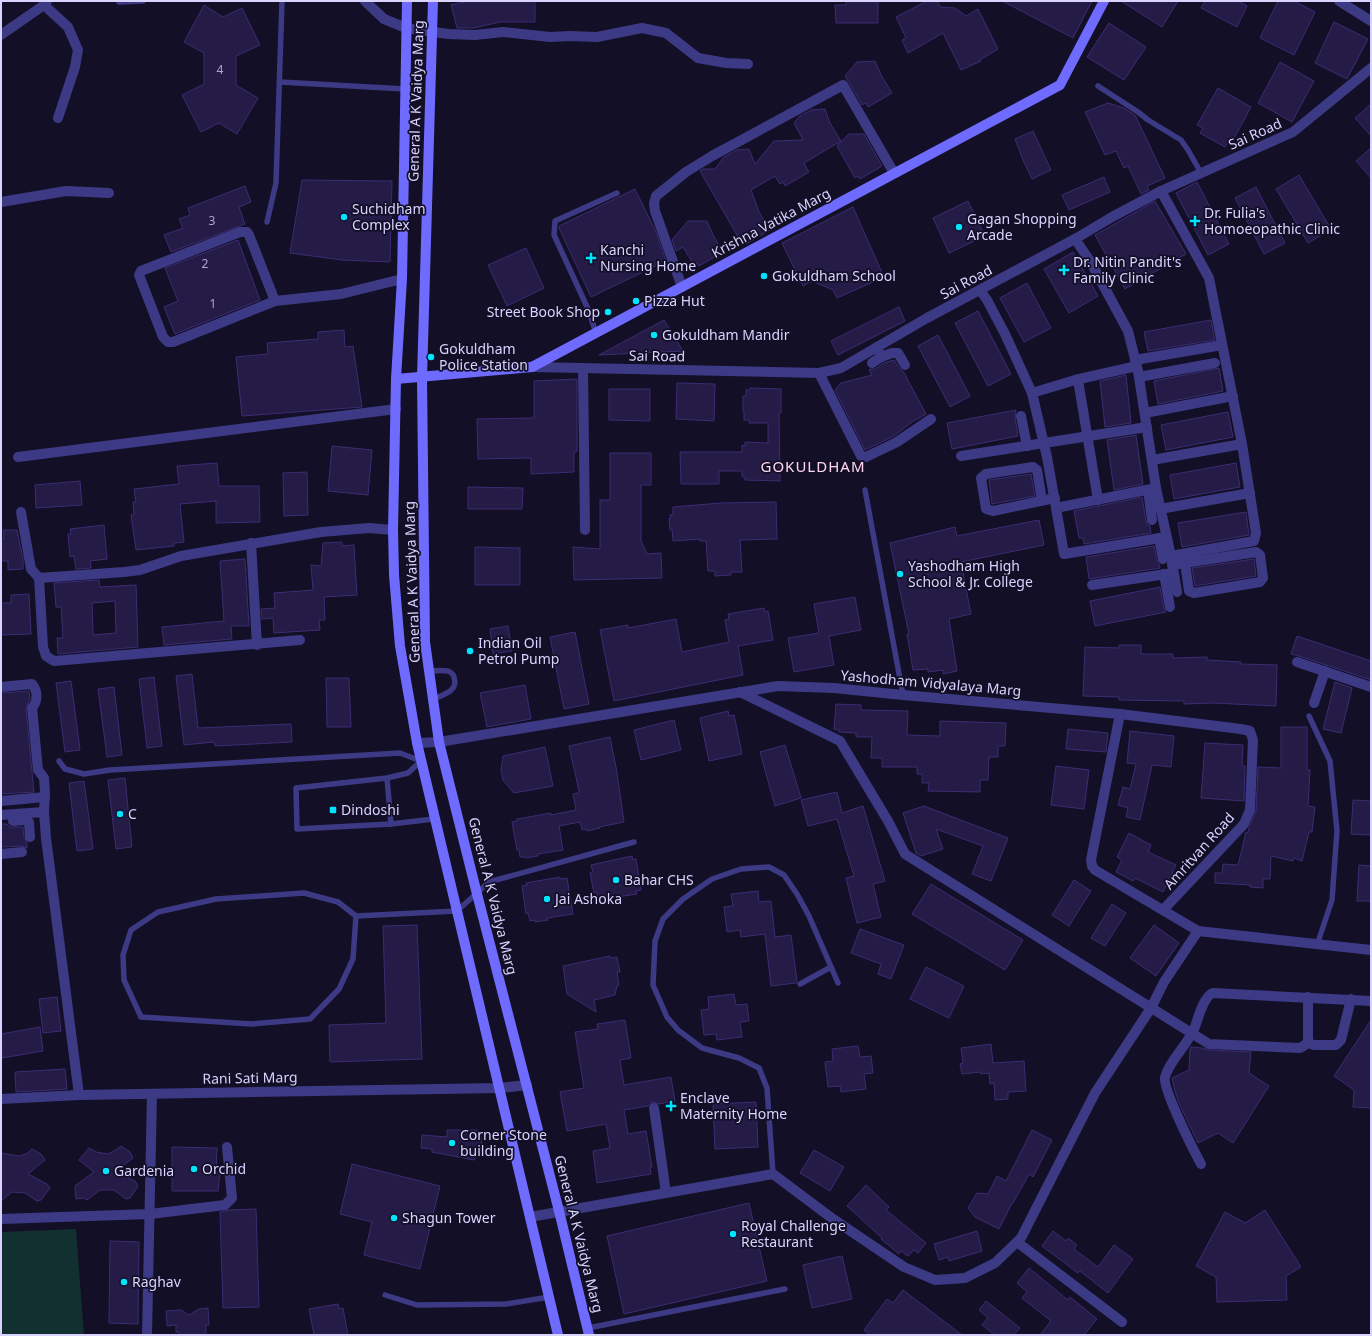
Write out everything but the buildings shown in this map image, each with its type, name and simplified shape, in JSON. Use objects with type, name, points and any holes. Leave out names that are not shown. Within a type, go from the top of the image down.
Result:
[{"type":"main road","name":"General A K Vaidya Marg","points":[[407,1],[402,279],[396,379],[393,530],[394,575],[400,646],[417,743],[434,819],[500,1088],[558,1335]]},
{"type":"main road","name":"General A K Vaidya Marg","points":[[433,1],[422,378],[425,642],[439,742],[559,1211],[588,1332]]},
{"type":"main road","name":"Krishna Vatika Marg","points":[[396,379],[422,378],[532,367],[596,333],[1060,85],[1104,1]]},
{"type":"street","points":[[365,1],[384,19],[406,28],[448,34],[475,35],[503,32],[550,37],[597,37],[642,28],[666,33],[698,58],[726,63],[748,64]]},
{"type":"street","points":[[1339,1],[1371,21]]},
{"type":"street","points":[[1,35],[46,3],[68,27],[78,50],[58,118]]},
{"type":"street","name":"Sai Road","points":[[532,367],[819,373],[841,368],[927,318],[1075,239],[1161,190],[1293,132],[1371,68]]},
{"type":"street","points":[[682,286],[656,211],[654,202],[656,196],[686,172],[712,156],[843,85],[894,173]]},
{"type":"street","points":[[1092,585],[1169,566],[1254,541],[1256,533],[1242,444],[1208,278],[1161,190]]},
{"type":"street","points":[[1,202],[66,191],[109,193]]},
{"type":"street","points":[[275,301],[249,235],[246,232],[240,232],[148,268],[141,271],[139,275],[163,337],[168,342],[173,342],[275,301],[341,294],[402,279]]},
{"type":"street","points":[[1075,239],[1090,261],[1128,331],[1139,377],[1152,460],[1152,520]]},
{"type":"street","points":[[980,290],[1005,334],[1032,393],[1044,443],[1064,554],[1163,538]]},
{"type":"street","points":[[1032,393],[1136,363],[1222,345]]},
{"type":"street","points":[[877,347],[881,357]]},
{"type":"street","points":[[872,363],[881,357],[892,353],[898,353],[905,366]]},
{"type":"street","points":[[1139,377],[1215,363]]},
{"type":"street","points":[[583,368],[585,530]]},
{"type":"street","points":[[819,373],[861,456],[866,457],[882,450],[931,419]]},
{"type":"street","points":[[1078,380],[1098,500]]},
{"type":"street","points":[[1144,413],[1232,396]]},
{"type":"street","points":[[18,457],[396,409]]},
{"type":"street","points":[[1021,416],[1027,446]]},
{"type":"street","points":[[961,456],[1147,427]]},
{"type":"street","points":[[1152,460],[1242,444]]},
{"type":"street","points":[[1042,501],[1037,470],[1033,467],[986,474],[981,478],[986,509],[993,510],[1042,501],[1055,503],[1098,500],[1152,489]]},
{"type":"street","points":[[1152,489],[1160,509],[1163,538],[1169,566],[1177,592]]},
{"type":"street","points":[[1160,509],[1250,493]]},
{"type":"street","points":[[21,512],[31,569],[38,578],[43,647],[46,656],[54,661],[257,645],[300,640]]},
{"type":"street","points":[[38,578],[140,570],[181,556],[251,543],[332,531],[369,528],[393,530]]},
{"type":"street","points":[[251,543],[257,645]]},
{"type":"street","points":[[1169,566],[1185,563],[1256,552],[1260,555],[1263,578],[1260,582],[1194,593],[1189,591],[1185,563]]},
{"type":"street","points":[[1169,566],[1170,607]]},
{"type":"street","points":[[1297,662],[1371,687]]},
{"type":"street","points":[[1314,703],[1325,671]]},
{"type":"street","points":[[1,688],[32,684],[35,688],[36,704],[32,708],[38,770],[44,778],[46,838],[79,1095]]},
{"type":"street","name":"Yashodham Vidyalaya Marg","points":[[417,743],[439,742],[778,686],[834,688],[1120,714]]},
{"type":"street","points":[[740,692],[840,741],[888,821],[905,854],[1209,1044],[1300,1048],[1308,1043],[1336,1045],[1339,1043],[1345,1029],[1351,999]]},
{"type":"street","points":[[1120,714],[1091,860],[1092,866],[1095,870],[1164,910]]},
{"type":"street","name":"Amritvan Road","points":[[1120,714],[1250,731],[1253,740],[1250,810],[1247,818],[1244,824],[1164,910],[1198,931]]},
{"type":"street","points":[[1,801],[45,797]]},
{"type":"street","points":[[1,816],[44,812]]},
{"type":"street","points":[[1,822],[24,820],[29,822],[30,836]]},
{"type":"street","points":[[1,854],[22,852]]},
{"type":"street","points":[[530,1217],[773,1174],[833,1219],[904,1267],[935,1280],[965,1278],[995,1263],[1021,1238],[1095,1093],[1151,1008],[1164,982],[1198,931],[1371,950]]},
{"type":"street","points":[[1201,1164],[1170,1100],[1164,1083],[1167,1073],[1192,1034],[1204,1002],[1209,994],[1371,1000]]},
{"type":"street","points":[[1308,997],[1308,1043]]},
{"type":"street","name":"Rani Sati Marg","points":[[1,1099],[79,1095],[152,1097],[500,1088],[527,1085]]},
{"type":"street","points":[[147,1335],[152,1097]]},
{"type":"street","points":[[654,1108],[666,1193]]},
{"type":"street","points":[[1,1219],[150,1214],[225,1205],[232,1198],[227,1147]]},
{"type":"street","points":[[1017,1242],[1122,1322]]},
{"type":"lane","points":[[119,2],[143,1]]},
{"type":"lane","points":[[267,222],[276,183],[282,1]]},
{"type":"lane","points":[[280,82],[405,89]]},
{"type":"lane","points":[[1098,86],[1180,140],[1188,150],[1201,173]]},
{"type":"lane","points":[[596,333],[588,309],[554,235],[555,221],[618,193]]},
{"type":"lane","points":[[865,490],[903,695]]},
{"type":"lane","points":[[429,671],[449,671],[454,675],[455,682],[453,689],[445,695],[433,698]]},
{"type":"lane","points":[[1309,716],[1330,761],[1337,831],[1332,900],[1318,945]]},
{"type":"lane","points":[[60,761],[65,769],[84,774],[110,770],[400,753],[421,761],[408,773],[387,778],[296,788],[298,829],[391,824],[434,819]]},
{"type":"lane","points":[[387,778],[391,824]]},
{"type":"lane","points":[[356,916],[353,959],[339,989],[310,1019],[252,1024],[141,1017],[124,980],[123,955],[131,930],[158,912],[216,899],[304,893],[338,902],[356,916],[457,911],[489,882],[634,842]]},
{"type":"lane","points":[[773,1174],[767,1088],[759,1068],[739,1058],[702,1048],[678,1030],[667,1017],[653,985],[655,940],[663,918],[683,899],[712,879],[741,869],[769,867],[784,875],[797,894],[809,916],[838,982]]},
{"type":"lane","points":[[800,984],[831,967]]},
{"type":"lane","points":[[588,1332],[785,1289]]},
{"type":"lane","points":[[385,1295],[417,1306],[506,1304],[549,1297]]},
{"type":"green space","points":[[76,1229],[84,1335],[1,1335],[1,1232]]},
{"type":"place","name":"Suchidham Complex","points":[[344,217]]},
{"type":"place","name":"Dr. Fulia's Homoeopathic Clinic","points":[[1195,221]]},
{"type":"place","name":"Gagan Shopping Arcade","points":[[959,227]]},
{"type":"place","name":"Kanchi Nursing Home","points":[[591,258]]},
{"type":"place","name":"Dr. Nitin Pandit's Family Clinic","points":[[1064,270]]},
{"type":"place","name":"Gokuldham School","points":[[764,276]]},
{"type":"place","name":"Pizza Hut","points":[[636,301]]},
{"type":"place","name":"Street Book Shop","points":[[608,312]]},
{"type":"place","name":"Gokuldham Mandir","points":[[654,335]]},
{"type":"place","name":"Gokuldham Police Station","points":[[431,357]]},
{"type":"place","name":"Yashodham High School & Jr. College","points":[[900,574]]},
{"type":"place","name":"Indian Oil Petrol Pump","points":[[470,651]]},
{"type":"place","name":"Dindoshi","points":[[333,810]]},
{"type":"place","name":"C","points":[[120,814]]},
{"type":"place","name":"Bahar CHS","points":[[616,880]]},
{"type":"place","name":"Jai Ashoka","points":[[547,899]]},
{"type":"place","name":"Enclave Maternity Home","points":[[671,1106]]},
{"type":"place","name":"Corner Stone building","points":[[452,1143]]},
{"type":"place","name":"Orchid","points":[[194,1169]]},
{"type":"place","name":"Gardenia","points":[[106,1171]]},
{"type":"place","name":"Shagun Tower","points":[[394,1218]]},
{"type":"place","name":"Royal Challenge Restaurant","points":[[733,1234]]},
{"type":"place","name":"Raghav","points":[[124,1282]]},
{"type":"district","name":"GOKULDHAM","points":[[813,467]]}]
